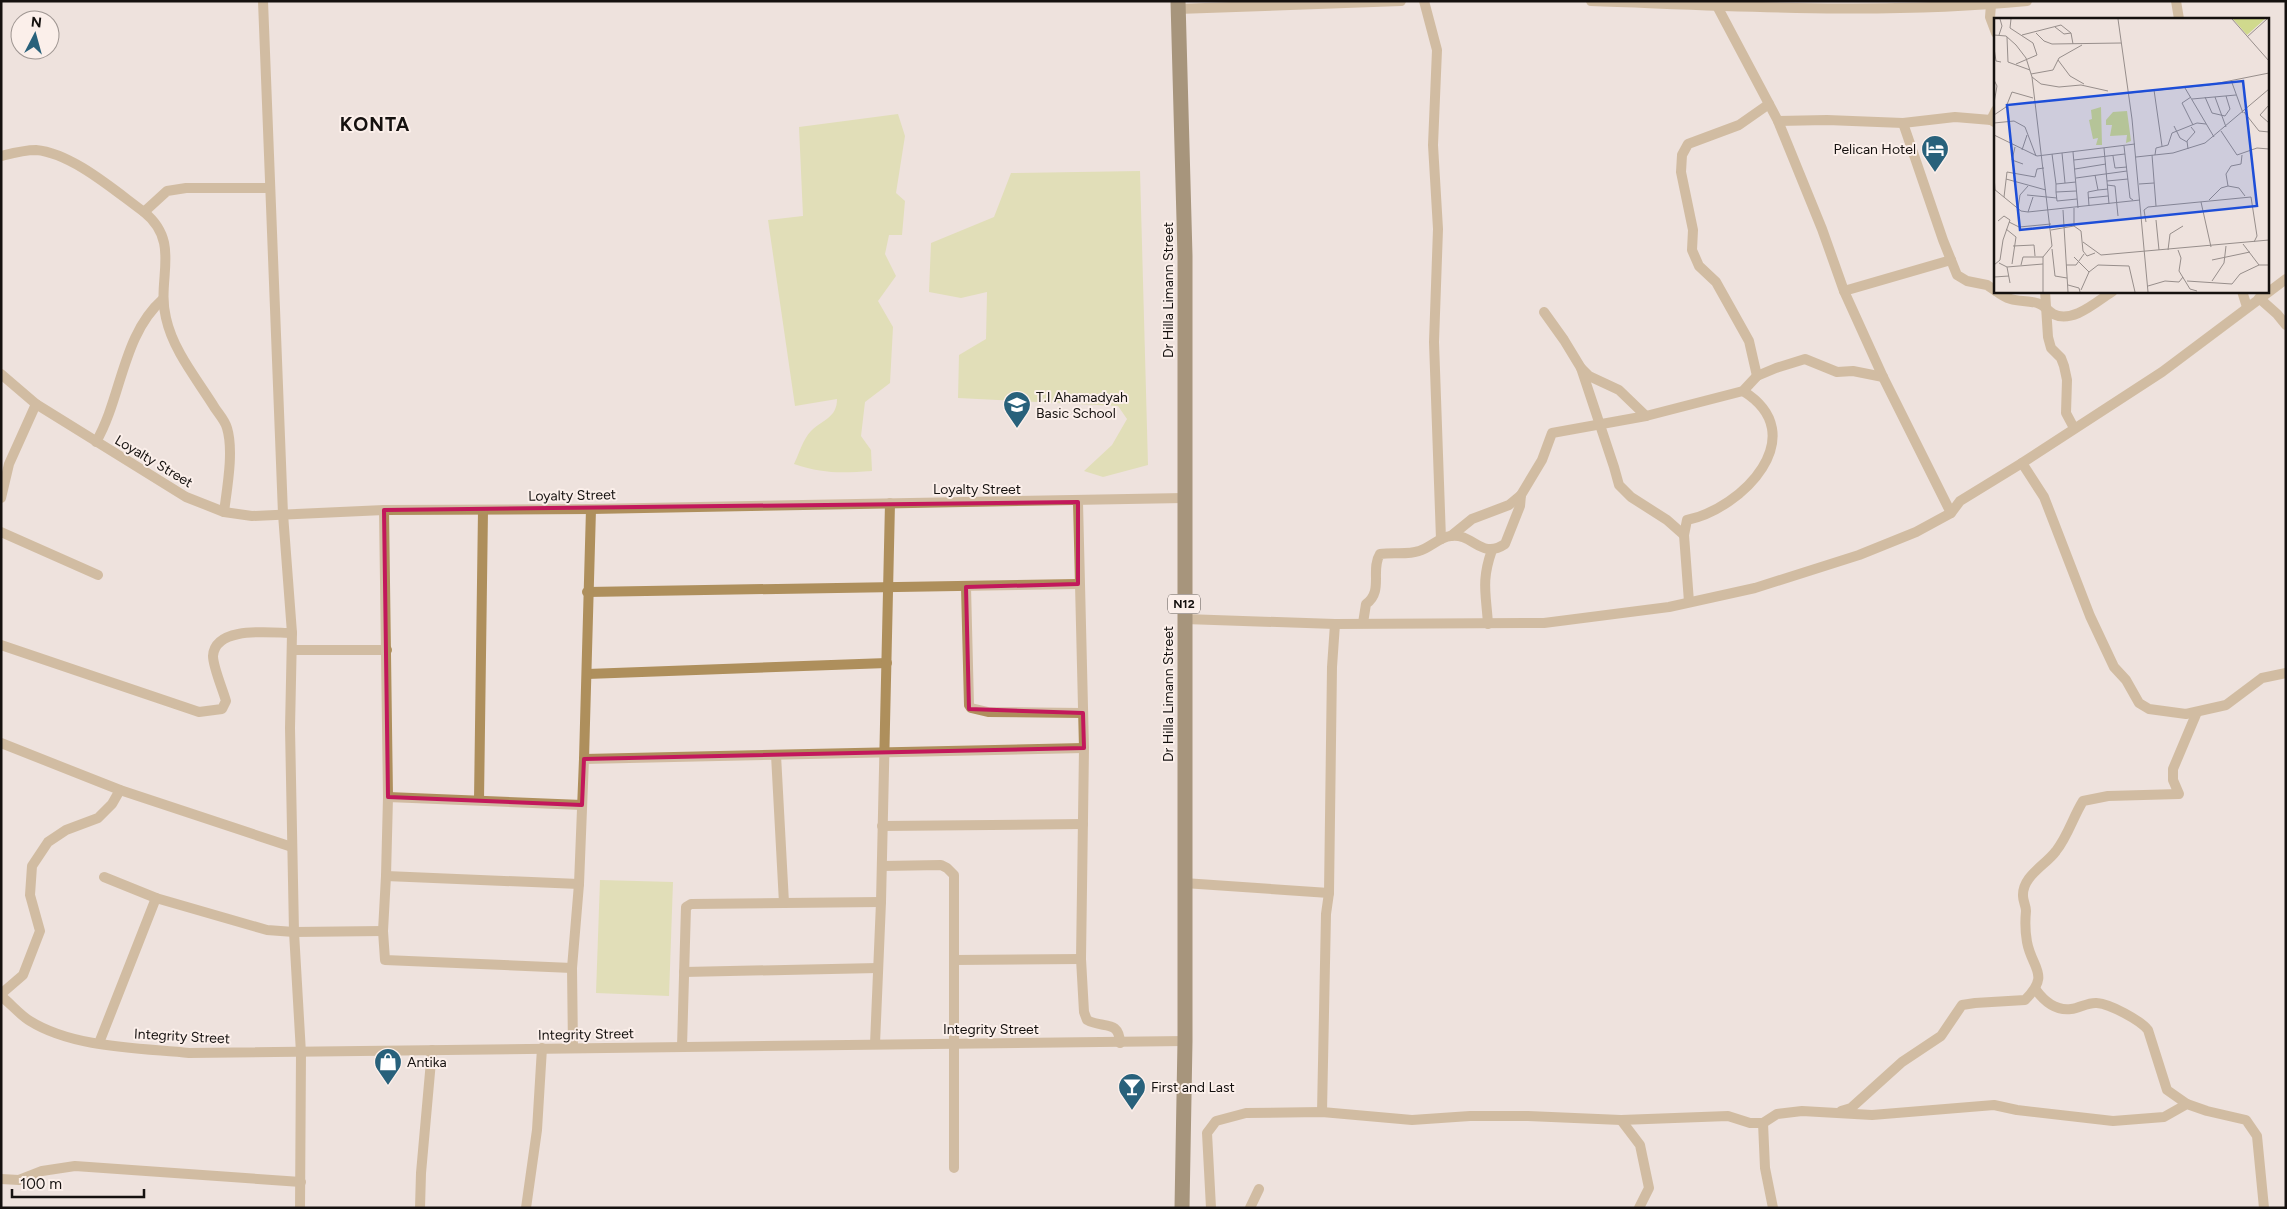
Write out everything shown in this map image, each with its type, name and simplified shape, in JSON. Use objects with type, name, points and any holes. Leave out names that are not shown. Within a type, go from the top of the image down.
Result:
[{"type":"highway","name":"Dr Hilla Limann Street","points":[[1178,5],[1185,256],[1185,1040],[1182,1208]]},
{"type":"street","points":[[263,1],[284,514],[292,632],[290,728],[294,932],[301,1052],[300,1208]]},
{"type":"street","points":[[1178,5],[1401,1]]},
{"type":"street","points":[[1424,1],[1438,50],[1433,145],[1438,229],[1434,342],[1441,539]]},
{"type":"street","points":[[1591,1],[1799,8],[1991,5],[2027,1]]},
{"type":"street","points":[[2176,1],[2180,18]]},
{"type":"street","points":[[1991,5],[1990,17],[1994,28]]},
{"type":"street","points":[[1717,6],[1778,121],[1822,228],[1844,291],[1883,377],[1951,513]]},
{"type":"street","points":[[1757,376],[1749,341],[1716,282],[1699,266],[1692,250],[1694,230],[1681,172],[1682,155],[1688,144],[1739,125],[1769,104]]},
{"type":"street","points":[[1778,121],[1827,120],[1903,123],[1955,116],[1994,118]]},
{"type":"street","points":[[1903,123],[1957,275],[1967,281],[1987,285],[1994,290]]},
{"type":"street","points":[[1,156],[26,150],[51,153],[74,163],[144,212],[154,220],[161,230],[166,269],[163,299],[167,321],[179,351],[227,428],[230,464],[224,512]]},
{"type":"street","points":[[144,212],[167,191],[186,188],[270,188]]},
{"type":"street","points":[[1844,291],[1951,260]]},
{"type":"street","points":[[2270,290],[2286,279]]},
{"type":"street","points":[[1997,292],[2007,299],[2022,303],[2035,303],[2045,306],[2054,314],[2072,316],[2111,292]]},
{"type":"street","points":[[2045,292],[2051,348],[2061,358],[2067,380],[2066,412],[2074,428]]},
{"type":"street","points":[[2242,292],[2247,307]]},
{"type":"street","points":[[1184,619],[1335,624],[1544,623],[1669,607],[1756,588],[1859,555],[1916,532],[1951,513],[1960,501],[2162,372],[2268,292]]},
{"type":"street","points":[[2259,298],[2282,314],[2286,325]]},
{"type":"street","points":[[96,442],[106,425],[138,330],[153,308],[163,299]]},
{"type":"street","points":[[1544,312],[1564,340],[1580,368],[1614,467],[1618,485],[1631,497],[1667,520],[1684,536]]},
{"type":"street","points":[[1363,624],[1366,604],[1373,599],[1375,594],[1376,561],[1380,554],[1418,552],[1441,539],[1451,536],[1472,519],[1509,504],[1521,495],[1542,460],[1552,433],[1646,416],[1743,391],[1757,376],[1805,359],[1837,372],[1853,371],[1883,377]]},
{"type":"street","points":[[1580,368],[1589,376],[1619,390],[1646,416]]},
{"type":"street","name":"Loyalty Street","points":[[1,374],[36,404],[186,497],[224,512],[252,516],[384,510],[1078,502],[1184,498]]},
{"type":"street","points":[[1689,602],[1684,536],[1687,520],[1700,517],[1742,492],[1756,477],[1769,455],[1773,432],[1771,419],[1763,405],[1743,391]]},
{"type":"street","points":[[1,498],[9,464],[36,404]]},
{"type":"street","points":[[2022,463],[2044,497],[2090,616],[2114,667],[2126,680],[2139,703],[2150,709],[2186,714],[2197,712],[2226,705],[2262,678],[2286,673]]},
{"type":"street","points":[[1451,536],[1468,540],[1477,546],[1492,550],[1506,544],[1520,506],[1521,495]]},
{"type":"street","points":[[1078,502],[1078,584],[1084,748],[1081,959],[1084,1012],[1087,1020],[1094,1024],[1117,1028],[1120,1032],[1120,1043]]},
{"type":"street","points":[[875,1044],[882,866],[890,503]]},
{"type":"street","points":[[574,1048],[572,968],[579,884],[591,509]]},
{"type":"street","points":[[384,510],[388,797],[383,931],[385,960],[572,968]]},
{"type":"street","points":[[479,800],[483,510]]},
{"type":"street","points":[[1,532],[98,576]]},
{"type":"street","points":[[1488,624],[1483,589],[1485,571],[1492,550]]},
{"type":"street","points":[[587,592],[1078,584]]},
{"type":"street","points":[[966,587],[969,705],[972,708],[988,712],[1083,713]]},
{"type":"street","points":[[1322,1112],[1326,914],[1329,893],[1332,667],[1335,624]]},
{"type":"street","points":[[1,645],[199,712],[222,709],[226,701],[213,656],[216,648],[224,640],[235,633],[292,632]]},
{"type":"street","points":[[292,650],[387,650]]},
{"type":"street","points":[[587,674],[887,663]]},
{"type":"street","points":[[1833,1114],[1851,1108],[1902,1062],[1941,1036],[1962,1006],[1975,1003],[2025,1000],[2036,990],[2039,977],[2027,943],[2024,920],[2026,910],[2022,895],[2028,878],[2055,853],[2084,800],[2108,796],[2179,794],[2173,780],[2173,769],[2197,712]]},
{"type":"street","points":[[1,743],[120,790],[292,847]]},
{"type":"street","points":[[584,759],[1084,748]]},
{"type":"street","points":[[776,756],[784,903]]},
{"type":"street","points":[[1,995],[23,975],[40,931],[30,895],[32,866],[48,842],[66,830],[98,818],[112,804],[120,790]]},
{"type":"street","points":[[388,797],[582,805]]},
{"type":"street","points":[[882,826],[1083,824]]},
{"type":"street","points":[[882,866],[941,865],[954,875],[954,1168]]},
{"type":"street","points":[[386,876],[579,884]]},
{"type":"street","points":[[104,877],[156,898],[267,930],[294,932],[383,931]]},
{"type":"street","points":[[1184,883],[1329,893]]},
{"type":"street","points":[[99,1043],[156,898]]},
{"type":"street","points":[[682,1047],[686,907],[691,904],[881,902]]},
{"type":"street","points":[[954,960],[1081,959]]},
{"type":"street","points":[[684,972],[878,968]]},
{"type":"street","points":[[2036,990],[2044,1001],[2058,1008],[2071,1009],[2098,1003],[2142,1022],[2148,1030],[2167,1090],[2177,1099],[2187,1104],[2246,1120],[2257,1136],[2264,1208]]},
{"type":"street","name":"Integrity Street","points":[[1,995],[29,1021],[51,1032],[99,1043],[189,1053],[955,1043],[1120,1043],[1185,1040]]},
{"type":"street","points":[[526,1208],[537,1130],[542,1048]]},
{"type":"street","points":[[420,1208],[420,1173],[432,1050]]},
{"type":"street","points":[[1211,1208],[1207,1133],[1216,1121],[1246,1113],[1322,1112],[1412,1120],[1470,1116],[1528,1116],[1621,1120],[1728,1116],[1750,1123],[1763,1123],[1777,1114],[1802,1110],[1833,1114],[1872,1115],[1994,1105],[2017,1110],[2113,1121],[2164,1116],[2187,1104]]},
{"type":"street","points":[[1621,1120],[1640,1145],[1649,1188],[1639,1208]]},
{"type":"street","points":[[1763,1123],[1765,1168],[1773,1208]]},
{"type":"street","points":[[1,1179],[20,1180],[42,1171],[75,1166],[301,1182]]},
{"type":"street","points":[[1250,1208],[1259,1189]]},
{"type":"highlighted area","points":[[1078,502],[1078,584],[966,587],[969,709],[1083,713],[1084,748],[584,759],[582,805],[388,797],[384,510]]},
{"type":"green space","points":[[898,114],[905,136],[896,193],[905,201],[902,235],[889,235],[885,254],[896,276],[878,301],[893,327],[890,383],[865,402],[861,436],[871,450],[872,471],[833,472],[814,470],[794,464],[808,434],[832,415],[837,399],[795,406],[768,220],[803,216],[799,127]]},
{"type":"green space","points":[[1140,171],[1148,465],[1103,477],[1084,471],[1112,445],[1127,419],[1118,406],[958,398],[959,355],[986,339],[987,292],[961,298],[929,292],[931,243],[994,217],[1011,173]]},
{"type":"green space","points":[[600,880],[673,882],[669,996],[596,993]]},
{"type":"place","name":"Pelican Hotel","points":[[1935,173]]},
{"type":"place","name":"T.I Ahamadyah Basic School","points":[[1017,429]]},
{"type":"place","name":"Antika","points":[[388,1086]]},
{"type":"place","name":"First and Last","points":[[1132,1111]]},
{"type":"district","name":"KONTA","points":[[375,124]]}]
